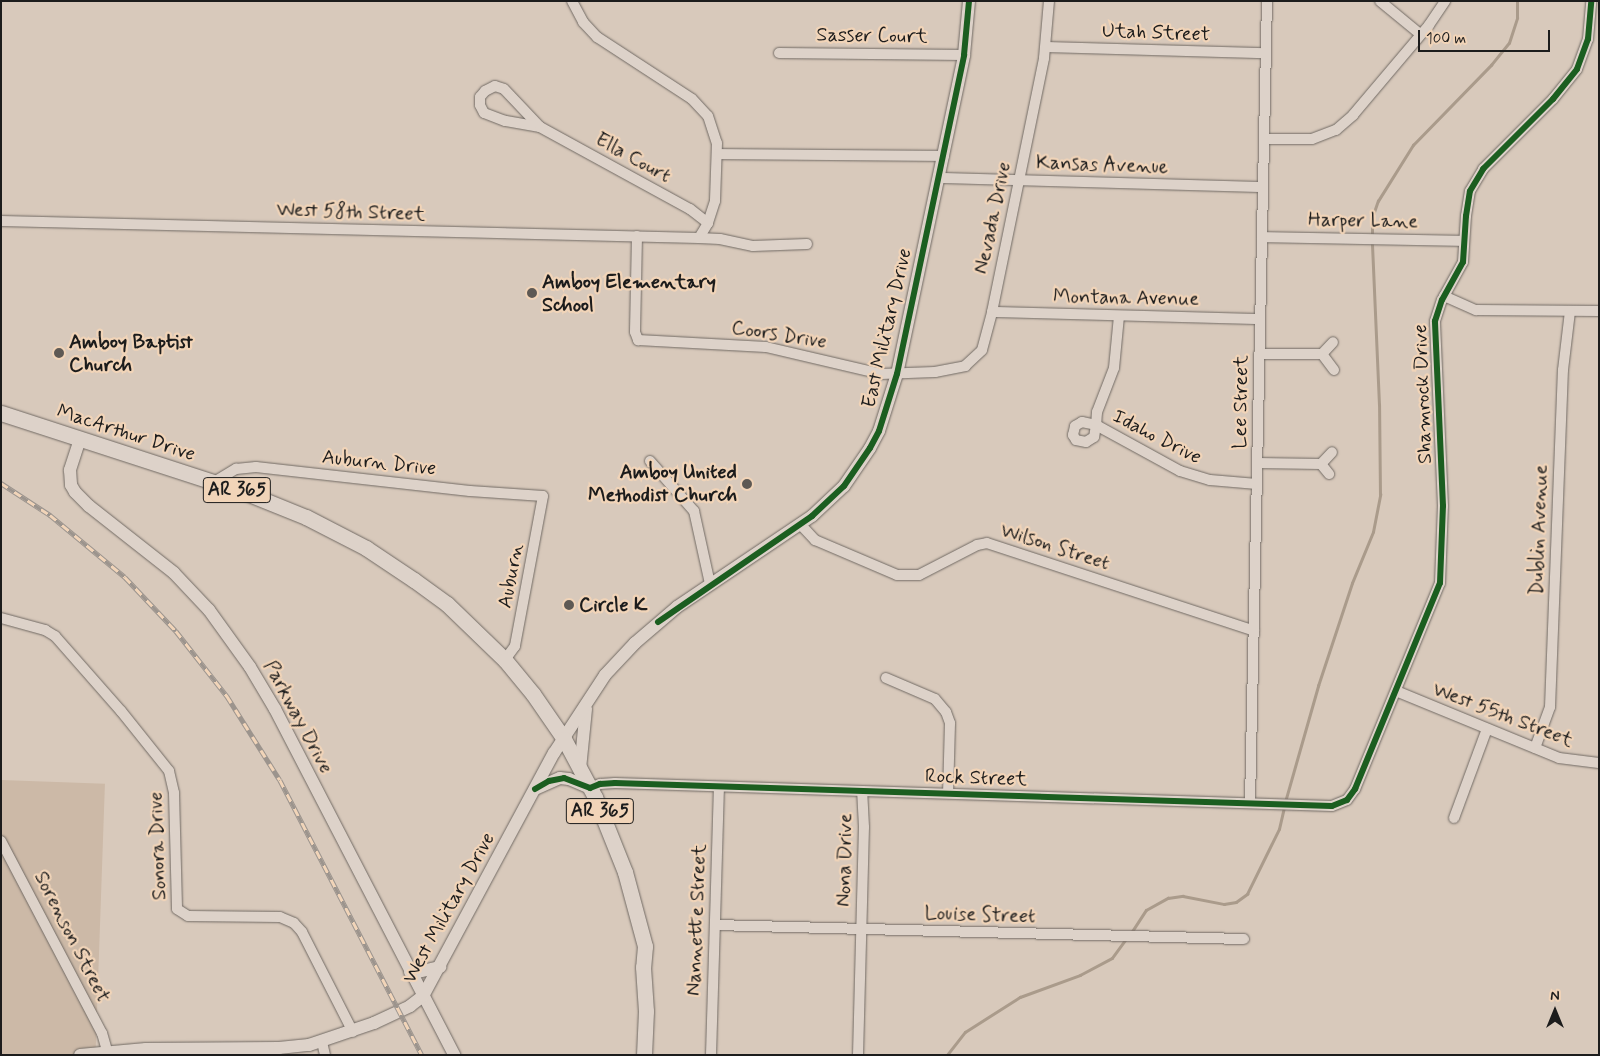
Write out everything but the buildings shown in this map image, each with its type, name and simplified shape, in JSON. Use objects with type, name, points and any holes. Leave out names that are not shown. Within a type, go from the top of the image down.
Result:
[{"type":"main road","name":"MacArthur Drive","points":[[1,413],[214,482],[306,517],[375,553],[447,604],[505,660],[533,694],[564,739],[590,788],[625,872],[645,946],[643,967],[646,1011],[644,1055]]},
{"type":"street","points":[[572,1],[583,22],[597,37],[698,104],[708,116],[713,128],[717,154],[715,201],[708,223],[699,238]]},
{"type":"street","name":"East Military Drive","points":[[564,739],[605,676],[635,644],[677,608],[710,584],[801,525],[844,486],[870,448],[879,430],[897,374],[921,253],[940,178],[964,55],[969,1]]},
{"type":"street","name":"Nevada Drive","points":[[897,374],[959,368],[973,360],[984,345],[1046,47],[1049,1]]},
{"type":"street","name":"Lee Street","points":[[1250,803],[1267,1]]},
{"type":"street","points":[[1380,1],[1420,34]]},
{"type":"street","points":[[1264,139],[1312,139],[1336,130],[1353,115],[1420,34],[1444,1]]},
{"type":"street","name":"Shamrock Drive","points":[[1355,789],[1437,592],[1441,574],[1443,506],[1435,321],[1444,296],[1462,266],[1468,198],[1477,176],[1553,99],[1577,68],[1588,39],[1591,1]]},
{"type":"street","name":"Utah Street","points":[[1046,47],[1266,53]]},
{"type":"street","name":"Sasser Court","points":[[779,53],[964,55]]},
{"type":"street","name":"Ella Court","points":[[540,127],[505,121],[486,115],[481,108],[480,97],[487,89],[495,86],[501,88],[540,127],[690,209],[708,223]]},
{"type":"street","points":[[717,154],[944,156]]},
{"type":"street","name":"Kansas Avenue","points":[[940,178],[1263,187]]},
{"type":"street","name":"West 58th Street","points":[[1,221],[699,238],[720,239],[753,246],[807,244]]},
{"type":"street","name":"Coors Drive","points":[[636,236],[635,332],[638,340],[766,347],[880,374],[897,374]]},
{"type":"street","name":"Harper Lane","points":[[1262,237],[1464,241]]},
{"type":"street","points":[[1444,296],[1476,310],[1599,311]]},
{"type":"street","name":"Dublin Avenue","points":[[1535,748],[1550,707],[1563,370],[1570,311]]},
{"type":"street","name":"Montana Avenue","points":[[992,312],[1260,319]]},
{"type":"street","name":"Idaho Drive","points":[[1119,316],[1114,368],[1097,412],[1096,425],[1170,466],[1194,476],[1228,483],[1257,484]]},
{"type":"street","points":[[1259,354],[1322,354],[1333,342]]},
{"type":"street","points":[[1322,354],[1334,370]]},
{"type":"street","name":"Parkway Drive","points":[[80,439],[70,470],[75,492],[89,506],[174,573],[209,610],[231,639],[275,709],[454,1055]]},
{"type":"street","points":[[1257,463],[1321,464],[1332,452]]},
{"type":"street","points":[[650,461],[694,511],[710,584]]},
{"type":"street","points":[[1321,464],[1329,474]]},
{"type":"street","name":"Auburn Drive","points":[[214,482],[236,469],[256,467],[544,496]]},
{"type":"street","name":"Auburn","points":[[505,660],[515,646],[544,496]]},
{"type":"street","name":"Wilson Street","points":[[801,525],[815,540],[897,576],[920,575],[976,545],[987,543],[1254,631]]},
{"type":"street","name":"Sonora Drive","points":[[1,618],[45,630],[55,636],[115,703],[170,771],[174,793],[177,909],[188,916],[280,917],[294,923],[302,932],[353,1032]]},
{"type":"street","points":[[886,678],[935,699],[946,712],[950,723],[948,794]]},
{"type":"street","name":"West 55th Street","points":[[1396,691],[1564,760],[1599,763]]},
{"type":"street","points":[[580,768],[582,735],[587,705]]},
{"type":"street","points":[[1454,818],[1487,728]]},
{"type":"street","name":"West Military Drive","points":[[80,1055],[107,1051],[279,1048],[322,1042],[353,1032],[400,1011],[423,996],[564,739]]},
{"type":"street","points":[[536,789],[560,778],[569,779],[590,788]]},
{"type":"street","name":"Rock Street","points":[[590,788],[600,784],[615,783],[1250,803],[1339,804],[1351,796],[1355,789]]},
{"type":"street","name":"Nannette Street","points":[[711,1055],[719,787]]},
{"type":"street","name":"Nona Drive","points":[[858,1055],[862,791]]},
{"type":"street","name":"Sorenson Street","points":[[1,841],[102,1033],[107,1051]]},
{"type":"street","name":"Louise Street","points":[[714,924],[1244,940]]},
{"type":"street","points":[[410,972],[440,968]]},
{"type":"street","points":[[322,1042],[325,1055]]},
{"type":"shaded area","points":[[1,780],[105,784],[95,1055],[1,1055]]},
{"type":"waterway","points":[[1372,237],[1372,218],[1378,201],[1413,145],[1491,65],[1509,43],[1517,18],[1517,1]]},
{"type":"waterway","points":[[1285,802],[1318,686],[1352,583],[1373,532],[1380,495],[1379,405],[1372,242]]},
{"type":"waterway","points":[[1131,933],[1146,910],[1168,898],[1183,896],[1224,904],[1236,902],[1247,894],[1279,829],[1284,807]]},
{"type":"waterway","points":[[947,1055],[965,1032],[1020,997],[1080,975],[1112,958],[1126,939]]},
{"type":"railway","points":[[1,483],[50,515],[125,577],[176,631],[227,696],[280,780],[422,1055]]},
{"type":"cycle path","points":[[658,622],[812,516],[844,486],[870,448],[879,431],[897,374],[964,55],[969,1]]},
{"type":"cycle path","points":[[535,789],[549,781],[564,778],[590,788],[600,784],[615,783],[1332,806],[1347,800],[1355,789],[1440,583],[1443,506],[1435,321],[1442,300],[1463,262],[1466,216],[1470,191],[1483,169],[1553,99],[1577,69],[1588,39],[1591,1]]},
{"type":"place","name":"Amboy Elementary School","points":[[532,293]]},
{"type":"place","name":"Amboy Baptist Church","points":[[59,353]]},
{"type":"place","name":"Amboy United Methodist Church","points":[[747,484]]},
{"type":"place","name":"Circle K","points":[[569,605]]}]
